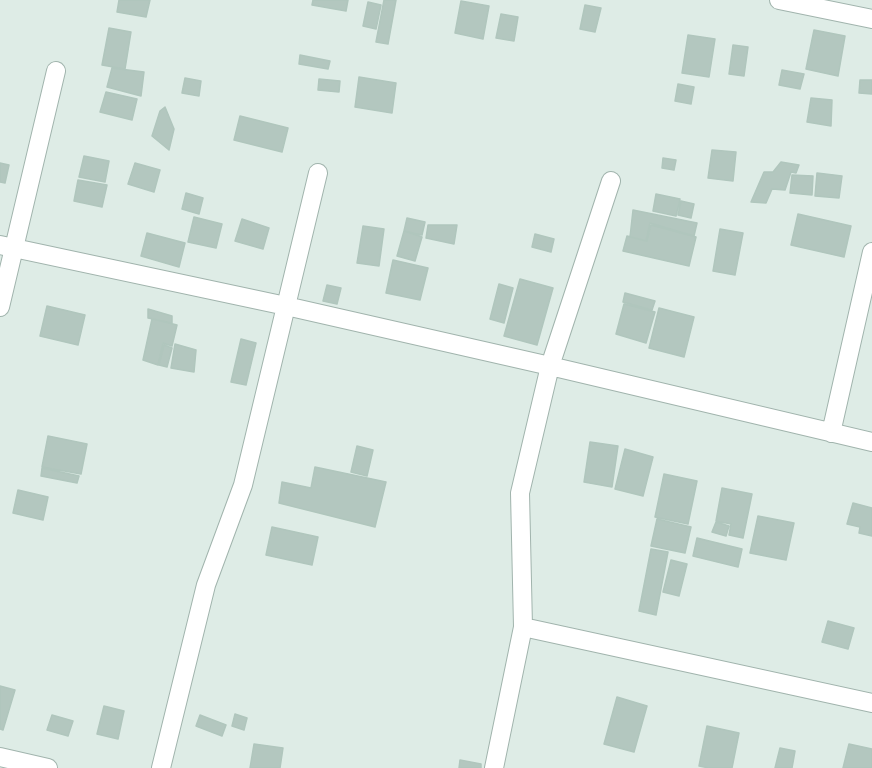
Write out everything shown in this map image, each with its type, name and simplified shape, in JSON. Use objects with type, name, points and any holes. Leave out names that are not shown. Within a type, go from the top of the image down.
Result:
[{"type":"street","points":[[779,0],[814,4],[872,19]]},
{"type":"street","points":[[0,307],[7,247],[56,71]]},
{"type":"street","points":[[161,768],[206,585],[243,485],[318,173]]},
{"type":"street","points":[[494,768],[523,627],[520,493],[550,366],[611,181]]},
{"type":"street","points":[[7,247],[286,306],[872,442]]},
{"type":"street","points":[[831,433],[872,252]]},
{"type":"street","points":[[523,627],[872,703]]},
{"type":"street","points":[[0,757],[48,768]]},
{"type":"building","points":[[119,0],[150,0],[146,17],[117,12]]},
{"type":"building","points":[[313,0],[348,0],[346,11],[312,5]]},
{"type":"building","points":[[384,0],[396,0],[388,44],[376,42]]},
{"type":"building","points":[[461,1],[489,6],[483,39],[455,33]]},
{"type":"building","points":[[368,2],[381,5],[376,29],[363,26]]},
{"type":"building","points":[[585,5],[601,8],[595,32],[580,29]]},
{"type":"building","points":[[501,14],[518,17],[514,41],[496,38]]},
{"type":"building","points":[[109,28],[131,32],[125,69],[102,65]]},
{"type":"building","points":[[814,30],[845,36],[838,76],[806,69]]},
{"type":"building","points":[[688,35],[715,39],[709,77],[682,73]]},
{"type":"building","points":[[733,45],[748,47],[744,76],[729,74]]},
{"type":"building","points":[[300,55],[330,61],[328,69],[299,64]]},
{"type":"building","points":[[112,68],[144,72],[141,96],[107,87]]},
{"type":"building","points":[[782,70],[804,74],[800,89],[779,85]]},
{"type":"building","points":[[359,77],[396,83],[392,113],[355,107]]},
{"type":"building","points":[[185,78],[201,81],[199,96],[182,93]]},
{"type":"building","points":[[319,79],[340,81],[339,92],[318,90]]},
{"type":"building","points":[[860,80],[872,80],[872,94],[859,93]]},
{"type":"building","points":[[678,84],[694,87],[691,104],[675,101]]},
{"type":"building","points":[[106,92],[137,99],[132,120],[100,112]]},
{"type":"building","points":[[811,98],[832,100],[831,126],[807,122]]},
{"type":"building","points":[[165,107],[174,129],[169,150],[152,136],[160,111]]},
{"type":"building","points":[[240,116],[288,128],[282,152],[234,140]]},
{"type":"building","points":[[712,150],[736,152],[733,181],[708,178]]},
{"type":"building","points":[[84,156],[109,161],[105,182],[79,177]]},
{"type":"building","points":[[663,158],[676,160],[674,170],[662,168]]},
{"type":"building","points":[[781,162],[799,165],[796,173],[791,172],[785,190],[772,189],[766,203],[751,202],[764,172],[773,172]]},
{"type":"building","points":[[0,163],[9,165],[5,183],[0,182]]},
{"type":"building","points":[[135,163],[160,170],[154,192],[128,184]]},
{"type":"building","points":[[817,173],[842,176],[839,198],[815,196]]},
{"type":"building","points":[[792,175],[813,176],[812,195],[790,193]]},
{"type":"building","points":[[78,180],[107,185],[102,207],[74,201]]},
{"type":"building","points":[[186,193],[203,198],[199,214],[182,209]]},
{"type":"building","points":[[656,194],[680,199],[676,216],[653,211]]},
{"type":"building","points":[[681,201],[694,204],[691,218],[678,215]]},
{"type":"building","points":[[633,210],[697,223],[694,236],[650,223],[646,241],[630,237]]},
{"type":"building","points":[[798,214],[851,226],[844,257],[791,245]]},
{"type":"building","points":[[194,217],[222,224],[216,248],[188,242]]},
{"type":"building","points":[[407,218],[425,222],[422,235],[404,231]]},
{"type":"building","points":[[242,219],[269,228],[263,249],[235,241]]},
{"type":"building","points":[[428,225],[457,225],[454,244],[426,238]]},
{"type":"building","points":[[651,225],[696,237],[689,266],[623,251],[627,236],[647,241]]},
{"type":"building","points":[[363,226],[384,229],[379,266],[357,263]]},
{"type":"building","points":[[720,229],[743,233],[735,275],[713,271]]},
{"type":"building","points":[[404,231],[422,237],[415,261],[397,256]]},
{"type":"building","points":[[147,233],[185,243],[179,267],[141,256]]},
{"type":"building","points":[[535,234],[554,239],[551,252],[532,247]]},
{"type":"building","points":[[393,260],[428,268],[420,300],[386,293]]},
{"type":"building","points":[[520,279],[553,288],[537,345],[504,336]]},
{"type":"building","points":[[499,284],[513,288],[504,323],[490,319]]},
{"type":"building","points":[[327,285],[341,288],[337,304],[323,301]]},
{"type":"building","points":[[625,293],[655,301],[652,310],[623,302]]},
{"type":"building","points":[[624,304],[655,312],[646,343],[616,334]]},
{"type":"building","points":[[47,306],[85,315],[78,345],[40,336]]},
{"type":"building","points":[[659,308],[694,317],[684,357],[649,348]]},
{"type":"building","points":[[148,309],[172,316],[172,323],[148,318]]},
{"type":"building","points":[[152,319],[177,325],[172,346],[163,343],[158,365],[143,360]]},
{"type":"building","points":[[241,339],[256,343],[246,385],[231,382]]},
{"type":"building","points":[[175,344],[196,350],[194,372],[171,368]]},
{"type":"building","points":[[164,345],[172,348],[167,367],[159,365]]},
{"type":"building","points":[[48,436],[87,444],[81,474],[42,467]]},
{"type":"building","points":[[590,442],[618,446],[612,487],[584,482]]},
{"type":"building","points":[[357,446],[373,450],[367,476],[351,472]]},
{"type":"building","points":[[625,449],[653,457],[643,496],[615,489]]},
{"type":"building","points":[[315,467],[386,482],[375,527],[279,503],[282,482],[311,488]]},
{"type":"building","points":[[42,468],[79,476],[77,483],[41,476]]},
{"type":"building","points":[[664,474],[697,481],[688,524],[655,517]]},
{"type":"building","points":[[722,488],[752,494],[743,538],[729,535],[731,524],[716,521]]},
{"type":"building","points":[[18,490],[48,497],[43,520],[13,513]]},
{"type":"building","points":[[853,503],[872,508],[872,536],[859,533],[860,527],[847,524]]},
{"type":"building","points":[[758,516],[794,523],[786,560],[750,553]]},
{"type":"building","points":[[657,519],[691,527],[685,553],[651,546]]},
{"type":"building","points":[[716,522],[729,526],[726,536],[712,532]]},
{"type":"building","points":[[272,527],[318,537],[312,565],[266,555]]},
{"type":"building","points":[[697,538],[742,549],[738,567],[693,556]]},
{"type":"building","points":[[651,549],[668,552],[656,615],[639,611]]},
{"type":"building","points":[[671,560],[687,564],[679,596],[663,592]]},
{"type":"building","points":[[828,621],[854,628],[848,649],[822,642]]},
{"type":"building","points":[[0,686],[15,690],[3,730],[0,729]]},
{"type":"building","points":[[617,697],[647,706],[634,752],[604,744]]},
{"type":"building","points":[[104,706],[124,711],[118,739],[97,734]]},
{"type":"building","points":[[235,714],[247,718],[244,730],[232,726]]},
{"type":"building","points":[[52,715],[73,721],[68,736],[47,730]]},
{"type":"building","points":[[200,715],[226,725],[222,736],[196,726]]},
{"type":"building","points":[[707,726],[739,733],[732,768],[699,766]]},
{"type":"building","points":[[254,744],[283,748],[280,768],[250,768]]},
{"type":"building","points":[[849,744],[872,749],[872,768],[843,768]]},
{"type":"building","points":[[780,748],[795,751],[792,768],[775,768]]},
{"type":"building","points":[[460,760],[481,764],[481,768],[459,768]]}]
